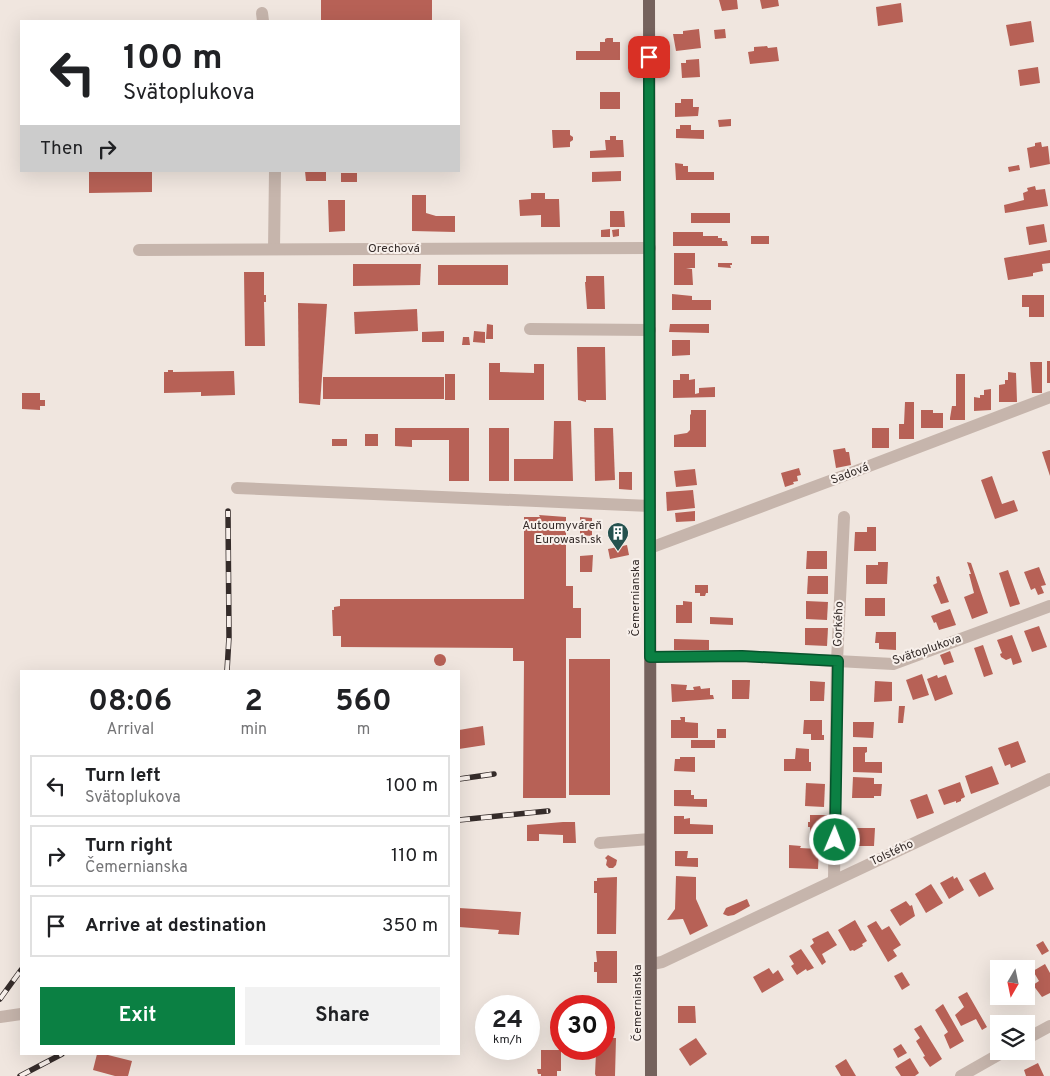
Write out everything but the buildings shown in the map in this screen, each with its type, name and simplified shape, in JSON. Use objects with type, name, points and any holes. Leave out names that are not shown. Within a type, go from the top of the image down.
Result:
[{"type":"main road","name":"Čemernianska","points":[[649,0],[651,1076]]},
{"type":"street","points":[[274,249],[275,172]]},
{"type":"street","name":"Orechová","points":[[139,250],[650,248]]},
{"type":"street","points":[[530,329],[650,330]]},
{"type":"street","name":"Sadová","points":[[650,548],[1050,397]]},
{"type":"street","points":[[237,488],[650,506]]},
{"type":"street","name":"Gorkého","points":[[834,880],[838,661],[844,518]]},
{"type":"street","name":"Svätoplukova","points":[[650,657],[742,656],[893,664],[1050,606]]},
{"type":"street","name":"Tolstého","points":[[652,964],[662,962],[1050,779]]},
{"type":"street","points":[[600,843],[650,839]]},
{"type":"street","points":[[0,1017],[20,1014]]},
{"type":"street","points":[[1035,1034],[1050,1026]]},
{"type":"street","points":[[961,1076],[990,1060]]},
{"type":"railway","points":[[227,670],[229,637],[228,511]]},
{"type":"railway","points":[[460,779],[494,774]]},
{"type":"railway","points":[[460,820],[548,811]]},
{"type":"railway","points":[[0,999],[20,971]]},
{"type":"railway","points":[[20,1076],[60,1055]]},
{"type":"place","name":"Autoumyváreň Eurowash.sk","points":[[618,552]]},
{"type":"route","points":[[649,57],[650,657],[742,656],[838,661],[835,840]]}]
